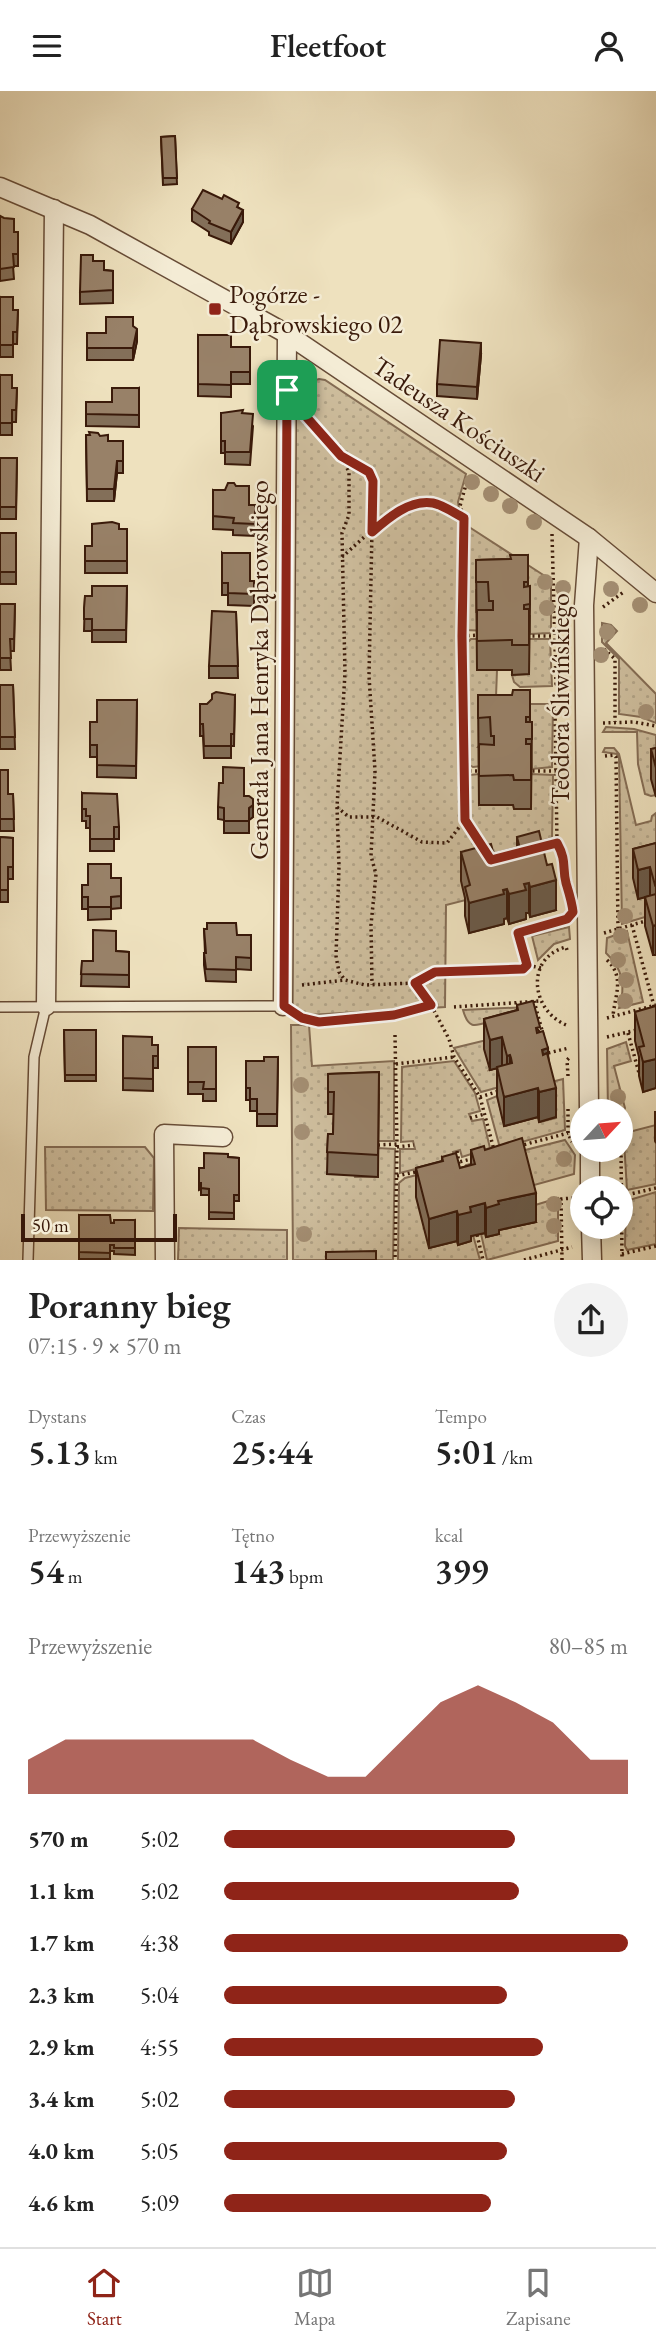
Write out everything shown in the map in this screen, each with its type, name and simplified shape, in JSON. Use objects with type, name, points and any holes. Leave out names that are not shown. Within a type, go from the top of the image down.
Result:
[{"type":"street","name":"Tadeusza Kościuszki","points":[[0,187],[90,225],[287,334],[589,538],[656,593]]},
{"type":"street","points":[[46,1006],[54,209]]},
{"type":"street","name":"Generała Jana Henryka Dąbrowskiego","points":[[284,1006],[287,334]]},
{"type":"street","name":"Teodora Śliwińskiego","points":[[589,538],[584,605],[589,1099]]},
{"type":"street","points":[[165,1260],[164,1134],[223,1137]]},
{"type":"street","points":[[591,1239],[592,1260]]},
{"type":"lane","points":[[28,1260],[34,1057],[46,1006]]},
{"type":"lane","points":[[0,1007],[284,1006]]},
{"type":"path","points":[[287,390],[294,403],[341,456],[349,472],[349,515],[342,533],[345,673],[337,807],[339,867],[336,956],[339,972],[345,980]]},
{"type":"path","points":[[341,456],[369,472],[373,481],[369,676],[375,771],[371,856],[376,874],[371,925],[372,985]]},
{"type":"path","points":[[470,471],[460,506],[464,518],[462,636],[465,820],[485,850]]},
{"type":"path","points":[[342,557],[405,508],[418,502],[435,503],[464,518]]},
{"type":"path","points":[[552,529],[556,684],[568,684]]},
{"type":"path","points":[[597,598],[598,610],[629,588]]},
{"type":"path","points":[[462,636],[482,635]]},
{"type":"path","points":[[525,636],[555,636]]},
{"type":"path","points":[[598,643],[615,659],[615,722]]},
{"type":"path","points":[[569,708],[555,710],[557,843],[566,865],[565,880],[569,890]]},
{"type":"path","points":[[598,731],[599,723],[634,722],[656,726]]},
{"type":"path","points":[[599,757],[616,757],[618,929]]},
{"type":"path","points":[[464,771],[487,771]]},
{"type":"path","points":[[526,771],[556,771]]},
{"type":"path","points":[[337,807],[349,817],[377,817],[422,842],[447,843],[465,820]]},
{"type":"path","points":[[531,849],[557,843]]},
{"type":"path","points":[[527,965],[518,933],[567,919],[573,912]]},
{"type":"path","points":[[602,934],[656,918]]},
{"type":"path","points":[[632,925],[654,1006]]},
{"type":"path","points":[[603,956],[614,966],[619,982],[613,1016]]},
{"type":"path","points":[[284,986],[345,980],[372,985],[415,983],[435,972],[523,969],[527,965]]},
{"type":"path","points":[[527,965],[541,968]]},
{"type":"path","points":[[415,983],[431,1005],[449,1039],[454,1057],[481,1097],[495,1152],[446,1165]]},
{"type":"path","points":[[534,1001],[548,1053],[575,1046]]},
{"type":"path","points":[[454,1007],[540,1001]]},
{"type":"path","points":[[284,1006],[302,1018],[319,1022],[394,1015],[431,1005]]},
{"type":"path","points":[[604,1040],[646,1027]]},
{"type":"path","points":[[628,1033],[639,1073]]},
{"type":"path","points":[[395,1035],[395,1260]]},
{"type":"path","points":[[396,1064],[454,1057]]},
{"type":"path","points":[[481,1097],[501,1091]]},
{"type":"path","points":[[470,1118],[485,1114]]},
{"type":"path","points":[[507,1149],[568,1133]]},
{"type":"path","points":[[378,1145],[414,1145]]},
{"type":"path","points":[[457,1151],[461,1173]]},
{"type":"path","points":[[397,1177],[421,1171]]},
{"type":"path","points":[[633,1193],[656,1188]]},
{"type":"path","points":[[477,1235],[483,1260]]},
{"type":"path","points":[[524,1260],[578,1239]]},
{"type":"path","points":[[622,1239],[622,1257],[656,1246]]},
{"type":"shaded area","points":[[319,379],[325,380],[466,474],[458,502],[461,816],[462,823],[487,857],[466,900],[446,905],[445,1007],[291,1016],[294,403],[307,402],[310,385]]},
{"type":"shaded area","points":[[466,525],[551,580],[551,633],[530,634],[530,616],[524,616],[524,611],[528,611],[527,584],[511,584],[511,589],[476,590],[476,612],[488,612],[489,631],[465,630]]},
{"type":"shaded area","points":[[602,623],[611,625],[617,631],[606,643],[656,694],[656,723],[641,717],[619,714],[619,659],[602,642]]},
{"type":"shaded area","points":[[477,639],[477,670],[497,670],[495,724],[478,747],[490,747],[491,765],[473,767],[468,764],[468,642]]},
{"type":"shaded area","points":[[529,639],[550,639],[552,686],[520,687],[514,682],[512,675],[529,674]]},
{"type":"shaded area","points":[[519,704],[553,704],[552,767],[532,769],[530,720],[513,720]]},
{"type":"shaded area","points":[[606,727],[634,729],[656,735],[656,795],[645,794],[638,764],[637,732],[603,732]]},
{"type":"shaded area","points":[[605,748],[614,748],[619,754],[636,825],[651,821],[656,813],[656,873],[650,896],[655,914],[622,924],[619,757],[617,754],[603,752]]},
{"type":"shaded area","points":[[479,774],[479,805],[531,774],[553,775],[552,838],[495,853],[491,850],[469,816],[470,775]]},
{"type":"shaded area","points":[[569,927],[570,939],[554,944],[538,960],[532,936]]},
{"type":"shaded area","points":[[627,931],[643,1002],[619,1008],[622,978],[606,953],[607,938]]},
{"type":"shaded area","points":[[528,1007],[489,1070],[502,1067],[507,1085],[481,1092],[454,1048],[491,1039],[494,1020],[474,1025],[468,1022],[463,1010]]},
{"type":"shaded area","points":[[291,1025],[309,1025],[312,1066],[394,1061],[394,1141],[377,1141],[379,1095],[334,1114],[355,1177],[377,1177],[378,1148],[395,1149],[393,1260],[293,1260]]},
{"type":"shaded area","points":[[626,1042],[631,1061],[614,1066],[623,1099],[608,1099],[607,1049]]},
{"type":"shaded area","points":[[454,1061],[475,1093],[480,1111],[469,1114],[472,1121],[483,1119],[490,1148],[462,1157],[460,1150],[453,1152],[455,1159],[400,1173],[400,1149],[415,1149],[413,1141],[401,1142],[402,1067]]},
{"type":"shaded area","points":[[563,1079],[565,1130],[500,1148],[487,1100],[497,1096],[505,1126],[538,1117],[540,1122],[556,1118],[547,1083]]},
{"type":"shaded area","points":[[656,1125],[656,1184],[633,1189],[633,1176],[626,1176],[625,1162],[634,1162],[634,1131]]},
{"type":"shaded area","points":[[565,1140],[570,1148],[570,1162],[575,1162],[574,1174],[527,1187],[464,1169],[466,1165]]},
{"type":"shaded area","points":[[45,1147],[145,1147],[154,1158],[153,1211],[46,1210]]},
{"type":"shaded area","points":[[452,1166],[430,1247],[457,1241],[458,1245],[473,1235],[480,1260],[398,1260],[399,1183],[405,1178]]},
{"type":"shaded area","points":[[656,1192],[656,1244],[627,1250],[625,1239],[633,1239],[633,1199]]},
{"type":"shaded area","points":[[558,1198],[558,1241],[487,1260],[481,1234],[485,1233],[486,1237],[499,1234],[498,1230],[536,1222],[532,1206]]},
{"type":"shaded area","points":[[179,1228],[287,1230],[287,1260],[178,1260]]},
{"type":"building","points":[[175,136],[177,178],[163,178],[161,137]]},
{"type":"building","points":[[203,190],[222,199],[224,195],[239,203],[237,207],[243,210],[231,232],[209,223],[210,221],[192,209]]},
{"type":"building","points":[[0,216],[14,219],[14,232],[18,232],[18,254],[13,254],[14,267],[0,269]]},
{"type":"building","points":[[81,255],[93,255],[93,261],[104,261],[104,270],[113,271],[113,290],[80,292]]},
{"type":"building","points":[[0,297],[13,297],[13,310],[18,310],[17,332],[13,332],[13,345],[0,345]]},
{"type":"building","points":[[106,317],[133,317],[133,326],[137,329],[133,348],[87,348],[87,333],[106,333]]},
{"type":"building","points":[[198,335],[231,335],[231,347],[250,347],[250,372],[231,372],[231,385],[198,384]]},
{"type":"building","points":[[440,340],[481,343],[477,387],[437,384]]},
{"type":"building","points":[[0,375],[12,375],[12,388],[17,388],[16,410],[12,410],[12,423],[0,423]]},
{"type":"building","points":[[112,388],[139,388],[139,415],[86,414],[86,402],[112,402]]},
{"type":"building","points":[[243,410],[242,413],[253,414],[250,452],[225,452],[225,441],[221,441],[221,413]]},
{"type":"building","points":[[89,432],[98,433],[100,436],[108,435],[108,441],[123,441],[123,461],[117,461],[114,489],[87,489],[86,435],[90,435]]},
{"type":"building","points":[[0,458],[17,458],[16,507],[0,507]]},
{"type":"building","points":[[228,483],[249,486],[249,505],[255,505],[255,524],[233,523],[234,518],[213,516],[213,490],[225,490]]},
{"type":"building","points":[[92,524],[119,524],[119,529],[127,529],[127,561],[85,561],[85,546],[92,546]]},
{"type":"building","points":[[0,533],[16,533],[16,572],[0,572]]},
{"type":"building","points":[[222,553],[250,553],[250,581],[254,581],[254,594],[228,593],[228,583],[222,583]]},
{"type":"building","points":[[510,555],[528,555],[528,582],[524,582],[524,587],[530,586],[530,604],[524,605],[524,609],[529,609],[529,645],[512,645],[512,640],[477,641],[477,610],[493,610],[493,601],[489,601],[488,582],[476,582],[476,560],[511,559]]},
{"type":"building","points":[[92,586],[127,586],[126,630],[92,630],[92,619],[84,619],[84,608],[85,596],[92,596]]},
{"type":"building","points":[[0,604],[15,604],[14,639],[10,639],[11,658],[0,658]]},
{"type":"building","points":[[212,611],[236,612],[238,666],[209,666]]},
{"type":"building","points":[[0,685],[13,685],[15,737],[0,737]]},
{"type":"building","points":[[513,690],[530,690],[530,717],[526,717],[526,722],[532,722],[532,739],[526,739],[526,744],[531,744],[531,780],[514,780],[513,775],[479,776],[479,744],[494,745],[494,736],[491,736],[490,717],[478,718],[478,695],[512,695]]},
{"type":"building","points":[[216,692],[235,695],[231,746],[204,746],[200,704],[207,704]]},
{"type":"building","points":[[97,700],[137,700],[136,766],[97,765],[97,745],[90,745],[90,722],[97,722]]},
{"type":"building","points":[[656,748],[656,768],[651,749]]},
{"type":"building","points":[[223,767],[244,768],[244,796],[253,799],[253,805],[249,808],[249,821],[224,821],[224,808],[218,807]]},
{"type":"building","points":[[0,770],[8,770],[8,794],[13,794],[14,819],[0,819]]},
{"type":"building","points":[[82,793],[117,794],[119,827],[114,827],[114,839],[90,839],[90,816],[86,816],[86,809],[82,809]]},
{"type":"building","points":[[539,831],[547,865],[552,864],[556,880],[530,887],[529,883],[524,884],[526,890],[509,894],[507,889],[503,890],[504,894],[469,903],[465,887],[470,885],[461,852],[491,844],[495,859],[503,857],[502,853],[520,849],[517,837]]},
{"type":"building","points":[[0,837],[13,838],[13,867],[8,867],[8,890],[0,890]]},
{"type":"building","points":[[656,843],[655,885],[650,867],[638,870],[633,849]]},
{"type":"building","points":[[88,864],[111,864],[111,878],[121,878],[121,896],[111,897],[111,907],[88,907],[88,897],[82,897],[82,885],[88,885]]},
{"type":"building","points":[[656,894],[656,925],[653,926],[645,897]]},
{"type":"building","points":[[207,923],[236,923],[237,935],[251,935],[251,958],[236,957],[236,970],[206,969],[204,929],[207,929]]},
{"type":"building","points":[[93,930],[116,931],[116,951],[129,952],[129,975],[81,974],[82,961],[93,961]]},
{"type":"building","points":[[533,1001],[540,1027],[536,1028],[537,1033],[543,1031],[548,1048],[542,1050],[543,1055],[547,1053],[556,1088],[539,1092],[538,1088],[504,1097],[497,1067],[512,1063],[511,1058],[510,1055],[507,1056],[502,1037],[490,1040],[484,1019],[518,1010],[517,1005]]},
{"type":"building","points":[[656,1006],[656,1059],[643,1062],[639,1047],[644,1046],[635,1012]]},
{"type":"building","points":[[64,1030],[96,1030],[96,1075],[65,1075]]},
{"type":"building","points":[[123,1036],[152,1037],[152,1045],[158,1045],[158,1056],[153,1056],[153,1079],[123,1078]]},
{"type":"building","points":[[188,1047],[216,1047],[216,1089],[203,1089],[204,1082],[188,1082]]},
{"type":"building","points":[[264,1057],[278,1057],[277,1114],[257,1114],[257,1099],[250,1099],[250,1088],[246,1088],[246,1061],[264,1061]]},
{"type":"building","points":[[379,1072],[378,1155],[327,1152],[328,1134],[333,1134],[334,1092],[328,1092],[328,1074]]},
{"type":"building","points":[[522,1138],[536,1193],[498,1201],[499,1204],[486,1208],[485,1203],[470,1207],[471,1212],[458,1215],[457,1211],[429,1219],[416,1168],[443,1161],[442,1157],[456,1153],[460,1168],[475,1164],[471,1150],[484,1146],[485,1150]]},
{"type":"building","points":[[204,1153],[228,1154],[228,1157],[239,1158],[239,1195],[234,1195],[234,1213],[209,1212],[209,1189],[201,1188],[199,1183],[199,1168],[204,1168]]},
{"type":"building","points":[[79,1215],[110,1215],[111,1223],[114,1223],[114,1220],[135,1220],[135,1248],[114,1248],[114,1245],[110,1245],[110,1253],[79,1252]]},
{"type":"building","points":[[376,1251],[376,1260],[326,1260],[326,1252]]},
{"type":"place","name":"Pogórze - Dąbrowskiego 02","points":[[215,309]]},
{"type":"route","points":[[287,390],[294,403],[341,456],[369,472],[373,481],[372,532],[418,502],[435,503],[464,518],[462,636],[465,820],[491,860],[557,843],[566,865],[565,880],[572,900],[573,912],[567,919],[518,933],[527,965],[523,969],[435,972],[415,983],[431,1005],[394,1015],[319,1022],[302,1018],[284,1006],[287,390]]}]
